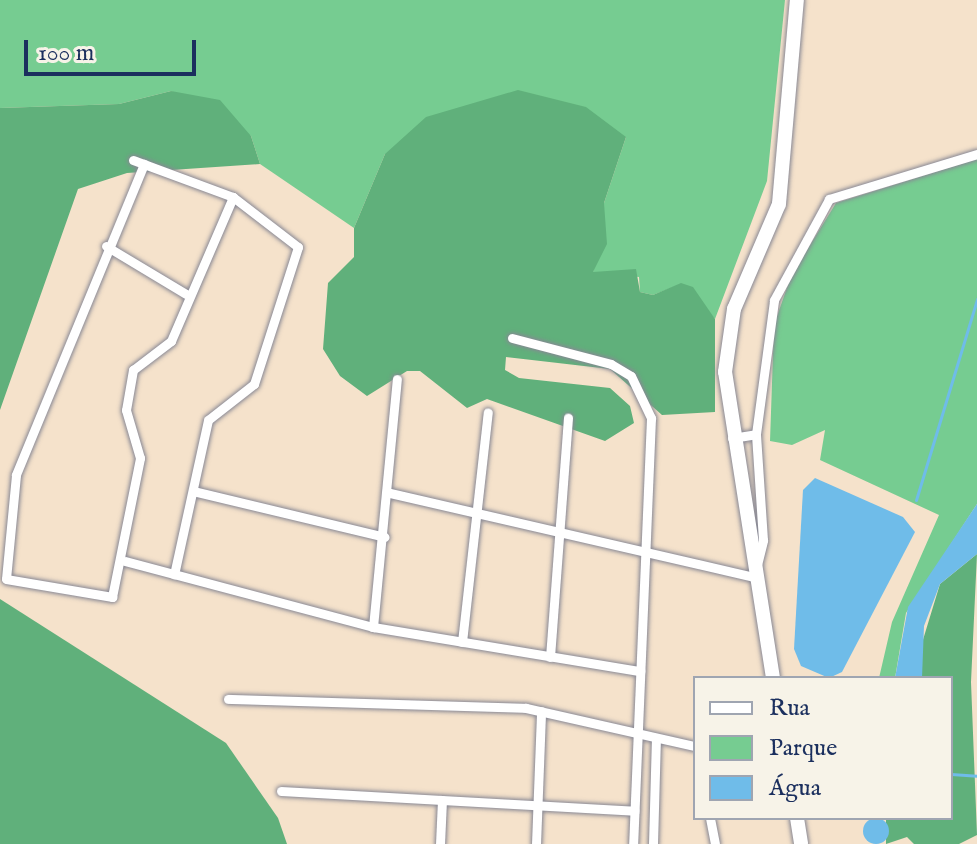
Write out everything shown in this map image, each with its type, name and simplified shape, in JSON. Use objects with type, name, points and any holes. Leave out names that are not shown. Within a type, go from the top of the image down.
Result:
[{"type":"main road","points":[[773,676],[732,438],[727,341],[779,204],[797,0]]},
{"type":"main road","points":[[797,820],[801,844]]},
{"type":"street","points":[[390,493],[754,577],[763,540],[756,434],[774,300],[820,209],[843,192],[977,154]]},
{"type":"street","points":[[133,160],[233,197],[298,247],[254,384],[208,420],[174,574]]},
{"type":"street","points":[[144,164],[106,246],[16,475],[6,579],[112,597],[125,561],[140,458],[126,410],[133,370],[171,341],[186,294],[233,197]]},
{"type":"street","points":[[106,246],[186,294]]},
{"type":"street","points":[[512,338],[611,364],[639,389],[651,418],[633,844]]},
{"type":"street","points":[[373,627],[390,493],[397,379]]},
{"type":"street","points":[[462,642],[488,412]]},
{"type":"street","points":[[550,657],[562,532],[568,418]]},
{"type":"street","points":[[732,438],[756,434]]},
{"type":"street","points":[[193,491],[385,537]]},
{"type":"street","points":[[125,561],[373,627],[640,671]]},
{"type":"street","points":[[228,699],[541,711],[693,746]]},
{"type":"street","points":[[536,844],[541,711]]},
{"type":"street","points":[[653,844],[656,739]]},
{"type":"street","points":[[281,791],[634,811]]},
{"type":"street","points":[[440,844],[442,800]]},
{"type":"street","points":[[710,820],[715,844]]},
{"type":"green space","points":[[0,0],[785,0],[767,181],[715,319],[681,284],[653,295],[640,292],[639,277],[593,272],[604,203],[626,137],[385,154],[354,228],[260,164],[251,136],[171,91],[119,104],[0,108]]},
{"type":"green space","points":[[518,90],[586,107],[626,137],[604,203],[607,244],[593,272],[636,269],[640,292],[653,295],[681,283],[693,287],[715,319],[715,412],[662,415],[610,369],[506,357],[505,370],[519,378],[610,388],[630,406],[634,423],[605,441],[487,399],[467,408],[420,371],[407,371],[367,396],[340,376],[323,349],[328,283],[354,257],[354,228],[385,154],[426,117]]},
{"type":"green space","points":[[171,91],[220,100],[251,136],[260,164],[127,173],[78,189],[0,410],[0,108],[119,104]]},
{"type":"green space","points":[[977,159],[977,504],[906,613],[895,676],[879,676],[892,622],[939,515],[820,460],[825,430],[792,445],[770,441],[774,325],[791,276],[836,203]]},
{"type":"green space","points":[[977,554],[971,682],[977,835],[959,844],[914,844],[907,837],[886,844],[886,820],[953,820],[953,676],[922,676],[922,643],[940,584]]},
{"type":"green space","points":[[0,599],[226,743],[278,818],[287,844],[0,844]]},
{"type":"water","points":[[815,478],[903,517],[915,532],[842,672],[833,676],[824,676],[801,666],[794,649],[803,490]]},
{"type":"water","points":[[977,504],[977,554],[940,584],[924,626],[922,676],[895,676],[908,607]]},
{"type":"water","points":[[870,820],[882,820],[888,826],[888,836],[881,843],[871,843],[864,836],[864,826]]},
{"type":"waterway","points":[[916,500],[977,299]]},
{"type":"waterway","points":[[953,774],[977,776]]}]
